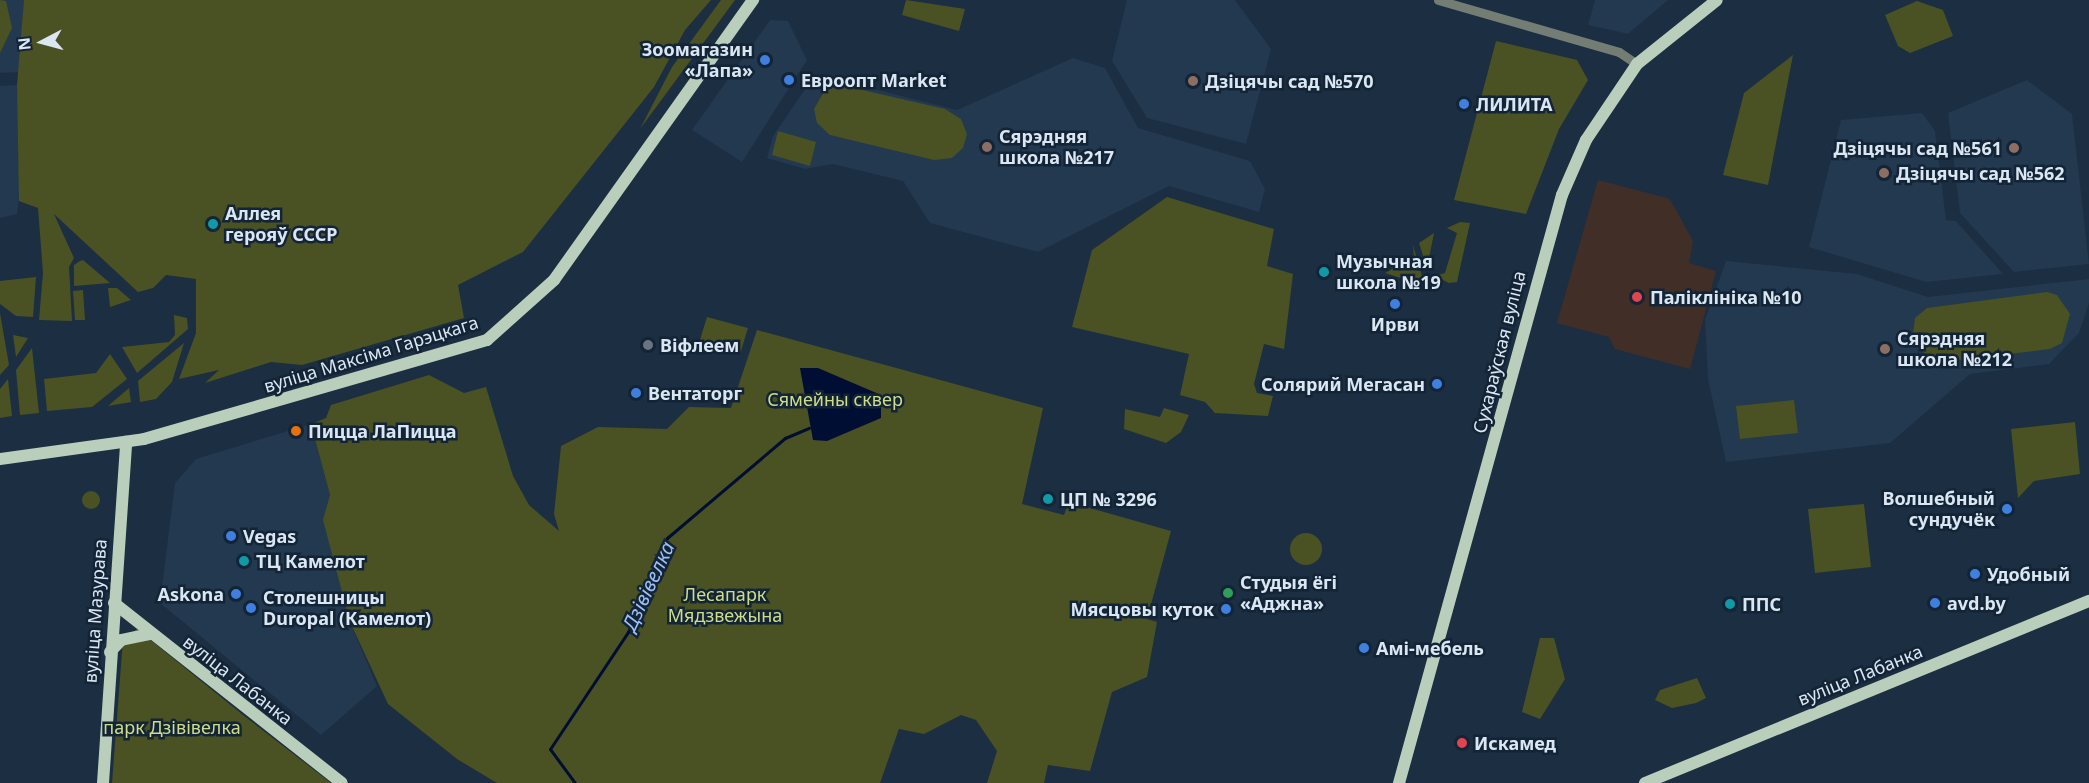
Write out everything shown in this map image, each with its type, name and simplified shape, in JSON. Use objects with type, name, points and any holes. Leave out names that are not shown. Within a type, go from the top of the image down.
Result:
[{"type":"main road","name":"вуліца Максіма Гарэцкага","points":[[126,442],[328,390],[487,340],[554,280],[753,0]]},
{"type":"main road","name":"Сухараўская вуліца","points":[[1399,783],[1408,764],[1549,230],[1586,140],[1637,64],[1717,0]]},
{"type":"main road","points":[[0,459],[126,442]]},
{"type":"main road","name":"вуліца Мазурава","points":[[103,783],[110,652],[126,442]]},
{"type":"main road","name":"вуліца Лабанка","points":[[1645,783],[2089,601]]},
{"type":"main road","name":"вуліца Лабанка","points":[[114,603],[150,634],[342,783]]},
{"type":"main road","points":[[110,652],[121,640],[150,634]]},
{"type":"main road","name":"Сухараўская вуліца","points":[[1408,764],[1408,783]]},
{"type":"street","points":[[1438,0],[1619,52],[1637,64]]},
{"type":"shaded area","points":[[0,0],[24,0],[21,72],[0,73]]},
{"type":"shaded area","name":"Дзіцячы сад №570","points":[[1127,0],[1235,0],[1271,49],[1246,144],[1147,118],[1112,61]]},
{"type":"shaded area","points":[[1595,0],[1668,0],[1628,34],[1588,25]]},
{"type":"shaded area","points":[[770,20],[788,21],[807,60],[742,162],[692,130]]},
{"type":"shaded area","name":"Сярэдняя школа №217","points":[[1073,58],[1105,68],[1138,128],[1250,161],[1265,189],[1259,212],[1169,186],[1038,252],[930,223],[903,181],[833,164],[805,169],[767,158],[773,136],[810,82],[850,83],[957,110]]},
{"type":"shaded area","name":"Дзіцячы сад №561","points":[[2027,80],[2072,114],[2089,264],[2014,272],[1960,213],[1948,113]]},
{"type":"shaded area","points":[[17,85],[22,175],[17,214],[0,218],[0,86]]},
{"type":"shaded area","name":"Дзіцячы сад №562","points":[[1922,113],[1935,131],[1946,220],[1956,221],[2003,274],[1926,282],[1809,247],[1841,120]]},
{"type":"shaded area","name":"Паліклініка №10","points":[[1598,180],[1670,199],[1693,241],[1689,263],[1716,271],[1690,369],[1615,349],[1609,337],[1557,323]]},
{"type":"shaded area","name":"Сярэдняя школа №212","points":[[1726,261],[1857,274],[1928,297],[2089,279],[2089,303],[2079,333],[2049,364],[1970,374],[1890,443],[1726,462],[1708,379],[1705,320]]},
{"type":"shaded area","points":[[800,368],[818,368],[881,395],[881,418],[827,441],[813,440]]},
{"type":"shaded area","points":[[311,424],[330,495],[350,622],[377,686],[321,735],[160,603],[175,483],[196,459]]},
{"type":"green space","points":[[0,0],[6,1],[12,28],[0,53]]},
{"type":"green space","points":[[24,0],[711,0],[685,30],[654,87],[523,252],[458,285],[464,318],[302,365],[271,362],[205,383],[219,370],[179,379],[196,333],[196,279],[166,275],[153,288],[138,292],[54,214],[74,258],[69,267],[72,321],[39,320],[43,273],[38,208],[19,201],[17,85]]},
{"type":"green space","points":[[721,0],[735,0],[640,129],[672,67]]},
{"type":"green space","points":[[906,0],[965,9],[959,31],[902,15]]},
{"type":"green space","points":[[1917,1],[1943,10],[1953,36],[1910,53],[1898,46],[1885,15]]},
{"type":"green space","points":[[1496,41],[1577,60],[1588,80],[1559,129],[1526,214],[1454,200]]},
{"type":"green space","points":[[1793,55],[1768,185],[1723,175],[1744,93]]},
{"type":"green space","points":[[841,85],[945,109],[961,119],[967,134],[963,148],[952,158],[934,160],[830,135],[817,123],[814,109],[826,88]]},
{"type":"green space","points":[[778,131],[816,142],[810,166],[772,155]]},
{"type":"green space","points":[[1167,197],[1274,229],[1267,266],[1293,274],[1284,349],[1264,344],[1254,384],[1257,393],[1273,396],[1268,416],[1215,413],[1205,402],[1180,395],[1189,354],[1072,327],[1092,250]]},
{"type":"green space","points":[[1460,222],[1470,223],[1457,282],[1449,283],[1435,276],[1445,273],[1457,233],[1447,228]]},
{"type":"green space","points":[[1434,233],[1427,268],[1419,243]]},
{"type":"green space","points":[[1413,245],[1422,276],[1420,284],[1385,273],[1414,257]]},
{"type":"green space","points":[[83,260],[110,283],[74,286],[74,265]]},
{"type":"green space","points":[[36,277],[33,317],[16,316],[0,304],[0,281]]},
{"type":"green space","points":[[108,288],[117,288],[131,300],[110,307]]},
{"type":"green space","points":[[83,290],[85,320],[75,320],[73,291]]},
{"type":"green space","points":[[2047,292],[2057,295],[2070,314],[2062,343],[2050,349],[1936,363],[1912,342],[1915,318],[1927,308]]},
{"type":"green space","points":[[0,313],[9,365],[0,375]]},
{"type":"green space","points":[[174,315],[187,318],[188,329],[137,373],[122,347],[169,342],[175,335]]},
{"type":"green space","points":[[707,317],[748,328],[740,354],[699,343]]},
{"type":"green space","name":"Лесапарк Мядзвежына","points":[[757,330],[1043,408],[1022,504],[1064,515],[1069,502],[1171,531],[1147,619],[1157,622],[1147,677],[1112,692],[1090,771],[1048,765],[1044,783],[987,783],[997,751],[976,720],[961,715],[924,734],[899,729],[880,783],[497,783],[457,759],[388,704],[350,622],[323,520],[330,495],[311,424],[326,418],[331,405],[429,375],[464,393],[486,387],[513,476],[529,505],[559,531],[554,514],[561,446],[598,427],[667,429],[689,407],[731,408]]},
{"type":"green space","points":[[13,335],[28,338],[16,357]]},
{"type":"green space","points":[[184,343],[172,382],[156,399],[140,402],[138,381]]},
{"type":"green space","points":[[32,348],[39,413],[20,415],[16,370]]},
{"type":"green space","points":[[110,354],[127,379],[92,407],[47,411],[44,379],[96,373]]},
{"type":"green space","points":[[8,379],[12,416],[0,418],[0,389]]},
{"type":"green space","points":[[129,388],[131,402],[108,406]]},
{"type":"green space","points":[[1794,400],[1798,433],[1740,439],[1736,406]]},
{"type":"green space","points":[[1164,408],[1189,415],[1181,432],[1166,443],[1124,429],[1125,409],[1160,417]]},
{"type":"green space","points":[[2075,422],[2080,474],[2034,481],[2018,498],[2011,429]]},
{"type":"green space","points":[[87,491],[95,491],[100,496],[98,507],[87,509],[82,504],[82,496]]},
{"type":"green space","points":[[1864,504],[1871,567],[1815,573],[1808,509]]},
{"type":"green space","points":[[1306,533],[1317,538],[1322,549],[1317,560],[1306,565],[1295,560],[1290,549],[1295,538]]},
{"type":"green space","name":"парк Дзівівелка","points":[[137,629],[331,783],[112,783],[123,639]]},
{"type":"green space","points":[[1540,638],[1554,638],[1565,679],[1540,719],[1522,712]]},
{"type":"green space","points":[[1697,678],[1706,698],[1696,703],[1672,708],[1655,700],[1660,690]]},
{"type":"waterway","name":"Дзівівелка","points":[[575,783],[550,749],[628,632],[667,538],[785,438],[809,428]]},
{"type":"place","name":"Зоомагазин «Лапа»","points":[[765,60]]},
{"type":"place","name":"Евроопт Market","points":[[789,80]]},
{"type":"place","name":"Дзіцячы сад №570","points":[[1193,81]]},
{"type":"place","name":"ЛИЛИТА","points":[[1464,104]]},
{"type":"place","name":"Сярэдняя школа №217","points":[[987,147]]},
{"type":"place","name":"Дзіцячы сад №561","points":[[2014,148]]},
{"type":"place","name":"Дзіцячы сад №562","points":[[1884,173]]},
{"type":"place","name":"Аллея герояў СССР","points":[[213,224]]},
{"type":"place","name":"Музычная школа №19","points":[[1324,272]]},
{"type":"place","name":"Паліклініка №10","points":[[1637,297]]},
{"type":"place","name":"Ирви","points":[[1395,304]]},
{"type":"place","name":"Віфлеем","points":[[648,345]]},
{"type":"place","name":"Сярэдняя школа №212","points":[[1885,349]]},
{"type":"place","name":"Солярий Мегасан","points":[[1437,384]]},
{"type":"place","name":"Вентаторг","points":[[636,393]]},
{"type":"place","name":"Пицца ЛаПицца","points":[[296,431]]},
{"type":"place","name":"ЦП № 3296","points":[[1048,499]]},
{"type":"place","name":"Волшебный сундучёк","points":[[2007,509]]},
{"type":"place","name":"Vegas","points":[[231,536]]},
{"type":"place","name":"ТЦ Камелот","points":[[244,561]]},
{"type":"place","name":"Удобный","points":[[1975,574]]},
{"type":"place","name":"Студыя ёгі «Аджна»","points":[[1228,593]]},
{"type":"place","name":"Askona","points":[[236,594]]},
{"type":"place","name":"avd.by","points":[[1935,603]]},
{"type":"place","name":"ППС","points":[[1730,604]]},
{"type":"place","name":"Столешницы Duropal (Камелот)","points":[[251,608]]},
{"type":"place","name":"Мясцовы куток","points":[[1226,609]]},
{"type":"place","name":"Амі-мебель","points":[[1364,648]]},
{"type":"place","name":"Искамед","points":[[1462,743]]},
{"type":"park label","name":"Сямейны сквер","points":[[835,399]]}]
